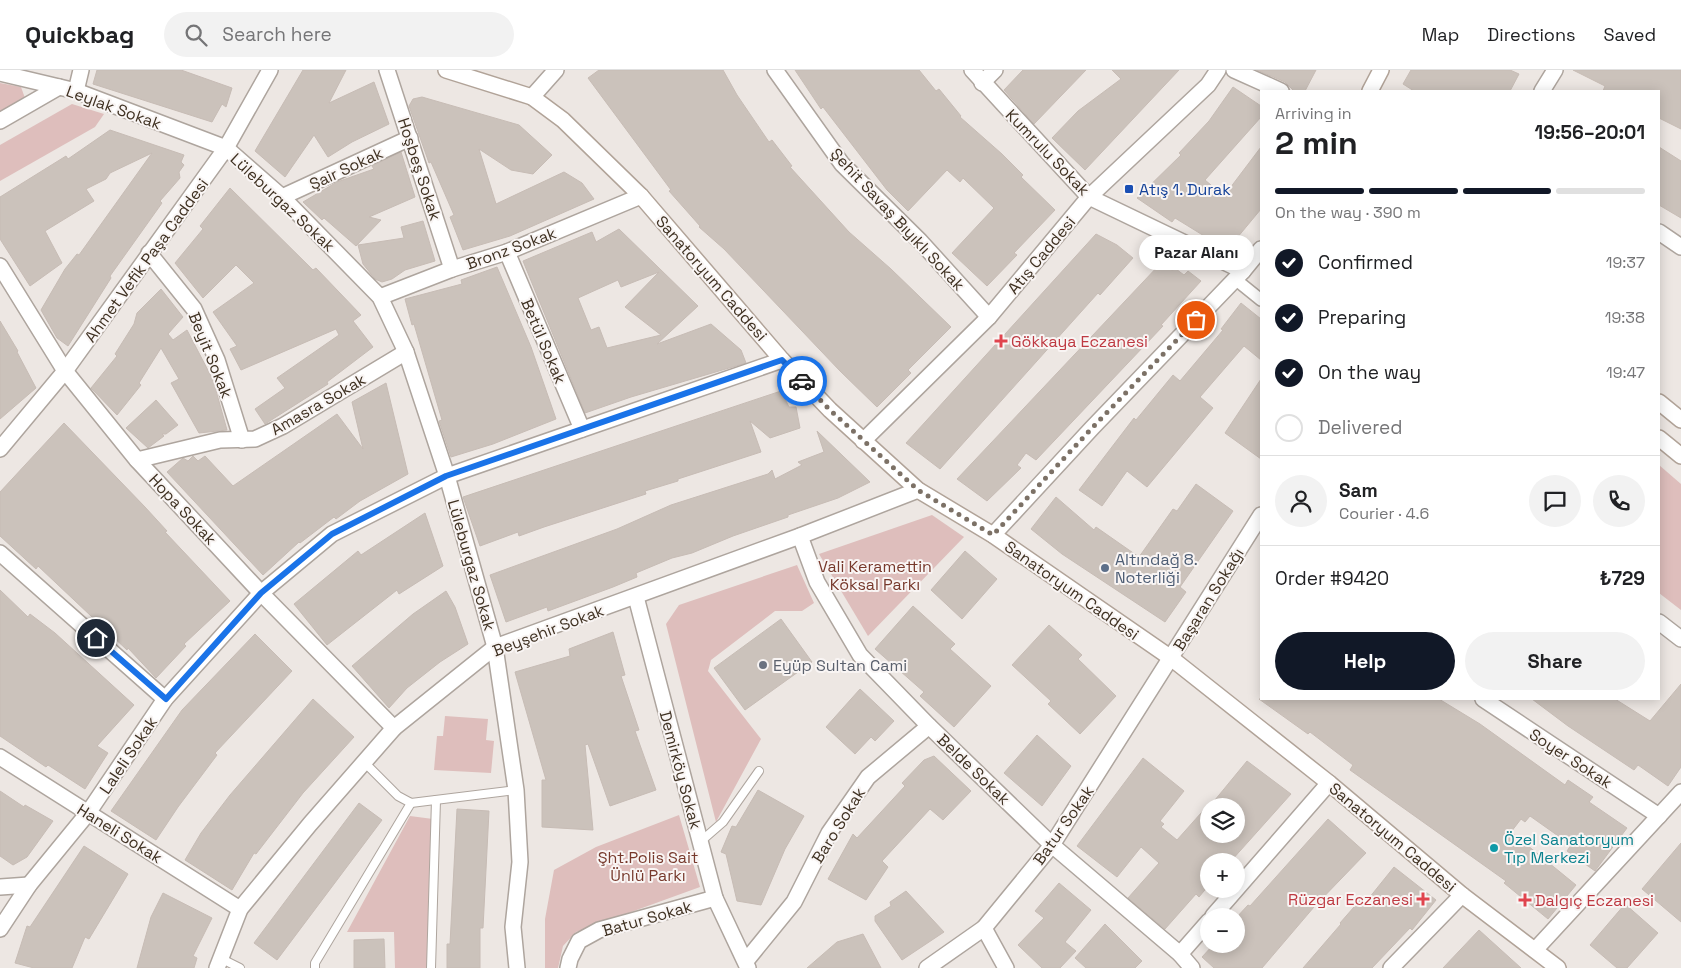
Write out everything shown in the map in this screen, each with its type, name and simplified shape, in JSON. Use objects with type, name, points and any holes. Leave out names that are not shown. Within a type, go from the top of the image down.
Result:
[{"type":"street","points":[[76,91],[81,70]]},
{"type":"street","name":"Ahmet Vefik Paşa Caddesi","points":[[2,444],[65,371],[226,148],[270,70]]},
{"type":"street","name":"Hoşbeş Sokak","points":[[387,70],[452,269]]},
{"type":"street","name":"Sanatoryum Caddesi","points":[[446,70],[532,97],[563,120],[641,196],[782,360],[863,441],[918,490],[993,535],[1171,658],[1329,783],[1462,895],[1558,968]]},
{"type":"street","name":"Şehit Savaş Bıyıklı Sokak","points":[[775,70],[842,164],[920,240],[989,317]]},
{"type":"street","name":"Kumrulu Sokak","points":[[972,70],[1089,197],[1239,275]]},
{"type":"street","points":[[982,83],[995,70]]},
{"type":"street","name":"Atış Caddesi","points":[[863,441],[989,317],[1089,197],[1208,85],[1218,70]]},
{"type":"street","points":[[1234,70],[1279,90]]},
{"type":"street","points":[[1366,90],[1373,70]]},
{"type":"street","points":[[1372,90],[1383,70]]},
{"type":"street","points":[[1543,90],[1555,70]]},
{"type":"street","points":[[532,97],[552,71]]},
{"type":"street","name":"Leylak Sokak","points":[[0,73],[76,91],[226,148]]},
{"type":"street","points":[[0,121],[59,87]]},
{"type":"street","name":"Şair Sokak","points":[[282,198],[410,138]]},
{"type":"street","name":"Lüleburgaz Sokak","points":[[226,148],[282,198],[380,297],[406,352],[446,476],[495,647],[516,790],[520,862],[513,927],[516,968]]},
{"type":"street","name":"Bronz Sokak","points":[[380,297],[452,269],[507,252],[641,196]]},
{"type":"street","points":[[1660,232],[1679,241]]},
{"type":"street","points":[[993,535],[1092,428],[1239,275],[1260,250]]},
{"type":"street","name":"Betül Sokak","points":[[507,252],[582,429]]},
{"type":"street","name":"Beyit Sokak","points":[[149,253],[194,308],[217,360],[242,440]]},
{"type":"street","name":"Hopa Sokak","points":[[0,266],[65,371],[137,460],[261,593],[394,728]]},
{"type":"street","points":[[1239,275],[1260,299]]},
{"type":"street","name":"Amasra Sokak","points":[[137,460],[220,440],[255,439],[283,426],[406,352]]},
{"type":"street","name":"Laleli Sokak","points":[[0,929],[29,885],[88,813],[166,699],[261,593],[332,534],[446,476],[782,360]]},
{"type":"street","points":[[1660,403],[1681,420]]},
{"type":"street","points":[[1660,439],[1681,456]]},
{"type":"street","name":"Beyşehir Sokak","points":[[218,963],[240,909],[364,762],[394,728],[495,647],[636,597],[918,490]]},
{"type":"street","name":"Başaran Sokağı","points":[[1171,658],[1260,519]]},
{"type":"street","name":"Belde Sokak","points":[[800,536],[818,582],[860,655],[928,726],[1052,845],[1180,954],[1192,968]]},
{"type":"street","points":[[0,553],[166,699]]},
{"type":"street","name":"Demirköy Sokak","points":[[636,597],[715,898],[747,964]]},
{"type":"street","points":[[1660,623],[1681,639]]},
{"type":"street","name":"Batur Sokak","points":[[927,968],[984,928],[1052,845],[1171,658]]},
{"type":"street","name":"Soyer Sokak","points":[[1485,700],[1659,816]]},
{"type":"street","name":"Baro Sokak","points":[[747,964],[794,902],[829,833],[868,777],[928,726]]},
{"type":"street","name":"Haneli Sokak","points":[[0,757],[240,909]]},
{"type":"street","points":[[1220,908],[1329,783]]},
{"type":"street","points":[[1535,950],[1681,792]]},
{"type":"street","points":[[0,887],[29,885]]},
{"type":"street","points":[[1391,968],[1462,895]]},
{"type":"street","name":"Batur Sokak","points":[[568,968],[570,959],[579,941],[599,930],[715,898]]},
{"type":"street","points":[[984,928],[1006,968]]},
{"type":"street","points":[[1180,954],[1200,931]]},
{"type":"lane","points":[[364,762],[398,796],[411,804],[516,790]]},
{"type":"lane","points":[[700,842],[724,822],[758,771]]},
{"type":"lane","points":[[431,968],[436,800]]},
{"type":"lane","points":[[315,968],[315,963],[411,804]]},
{"type":"lane","points":[[218,963],[240,968]]},
{"type":"green space","points":[[0,83],[21,87],[26,101],[0,117]]},
{"type":"green space","points":[[72,104],[104,114],[95,127],[0,181],[0,145]]},
{"type":"green space","points":[[1660,466],[1681,484],[1681,610],[1660,594]]},
{"type":"green space","name":"Vali Keramettin Köksal Parkı","points":[[932,515],[964,537],[868,636],[819,554]]},
{"type":"green space","points":[[797,565],[814,603],[802,611],[775,611],[711,660],[708,671],[761,739],[716,822],[666,624],[679,605]]},
{"type":"green space","points":[[445,716],[488,719],[486,740],[494,741],[491,773],[434,770],[437,736],[443,736]]},
{"type":"green space","name":"Şht.Polis Sait Ünlü Parkı","points":[[679,815],[700,887],[576,932],[563,946],[558,968],[545,968],[545,919],[554,870],[596,847]]},
{"type":"green space","points":[[410,816],[433,819],[427,968],[395,968],[394,932],[347,932]]},
{"type":"building","points":[[97,70],[181,70],[232,88],[226,107],[222,104],[212,122],[93,84]]},
{"type":"building","points":[[303,70],[346,70],[329,103],[374,82],[389,124],[352,142],[328,157],[314,135],[285,177],[255,151]]},
{"type":"building","points":[[599,70],[723,70],[737,95],[769,142],[772,140],[792,166],[790,167],[849,232],[891,269],[951,327],[908,370],[911,373],[877,407],[840,371],[724,249],[699,227],[669,191],[671,190],[588,78]]},
{"type":"building","points":[[795,70],[919,70],[936,91],[939,89],[960,117],[1002,154],[1023,175],[1021,177],[1055,210],[1014,253],[1017,255],[987,286],[952,253],[994,208],[963,178],[960,182],[947,170],[908,211],[887,190],[823,107],[821,109]]},
{"type":"building","points":[[1023,70],[1086,70],[1034,124],[1004,90]]},
{"type":"building","points":[[1112,70],[1179,70],[1085,170],[1052,138],[1078,111],[1121,79]]},
{"type":"building","points":[[1257,70],[1316,70],[1306,90],[1293,90],[1285,82]]},
{"type":"building","points":[[1411,70],[1510,70],[1519,74],[1511,90],[1412,90],[1403,84]]},
{"type":"building","points":[[1573,70],[1681,70],[1681,129],[1660,118],[1660,90],[1603,90],[1605,86]]},
{"type":"building","points":[[1233,87],[1260,105],[1260,118],[1205,180],[1224,196],[1260,148],[1260,210],[1227,250],[1175,218],[1172,222],[1137,198],[1181,155],[1179,153],[1209,121]]},
{"type":"building","points":[[422,97],[519,125],[552,155],[533,174],[511,170],[479,149],[496,204],[564,172],[582,183],[594,199],[510,236],[463,250],[450,217],[454,215],[431,162],[429,163],[409,106],[413,99]]},
{"type":"building","points":[[110,130],[184,155],[181,162],[184,165],[179,172],[180,178],[160,201],[162,203],[110,276],[111,278],[68,346],[57,338],[41,310],[65,269],[77,254],[79,255],[152,153],[110,173],[106,179],[86,189],[94,201],[45,231],[62,263],[30,286],[0,239],[0,197],[66,156],[68,159]]},
{"type":"building","points":[[1660,148],[1681,161],[1681,218],[1660,206]]},
{"type":"building","points":[[401,152],[415,197],[369,217],[381,220],[356,246],[324,218],[322,220],[303,202],[337,182],[374,169],[372,166]]},
{"type":"building","points":[[230,188],[313,270],[316,268],[361,315],[353,321],[373,347],[327,382],[328,384],[265,424],[255,409],[285,388],[277,378],[339,335],[336,329],[241,370],[230,349],[237,346],[213,312],[254,283],[236,265],[203,298],[175,263],[203,229],[200,226]]},
{"type":"building","points":[[423,221],[435,261],[405,270],[392,279],[382,282],[375,279],[363,264],[358,245],[404,238],[401,227]]},
{"type":"building","points":[[619,229],[698,306],[657,344],[711,324],[741,350],[746,363],[631,397],[585,413],[523,261],[592,232],[596,242]],"holes":[[[659,272],[625,307],[661,335],[607,348],[599,327],[591,330],[578,298],[618,280],[621,287]]]},
{"type":"building","points":[[1096,234],[1117,245],[1133,258],[1100,295],[1098,293],[940,469],[906,443]]},
{"type":"building","points":[[1160,264],[1172,270],[1176,269],[1184,275],[1188,271],[1201,281],[1161,325],[1163,326],[1036,460],[1026,453],[1017,465],[1021,468],[987,501],[957,479]]},
{"type":"building","points":[[497,267],[531,347],[556,419],[493,444],[451,457],[439,421],[442,420],[405,299],[462,284],[461,280]]},
{"type":"building","points":[[161,289],[183,317],[168,334],[173,340],[187,330],[213,380],[227,430],[199,433],[171,383],[179,379],[161,348],[139,383],[141,385],[117,415],[91,388],[117,356],[115,354],[134,324],[137,313]]},
{"type":"building","points":[[1241,303],[1260,318],[1260,359],[1244,346],[1200,397],[1213,408],[1147,487],[1127,471],[1102,506],[1079,490],[1134,418],[1136,420],[1173,375],[1180,381],[1223,330],[1221,329]]},
{"type":"building","points":[[0,321],[18,351],[36,388],[0,419]]},
{"type":"building","points":[[1260,380],[1260,458],[1225,433]]},
{"type":"building","points":[[386,383],[408,474],[360,501],[336,519],[334,517],[299,542],[263,575],[167,472],[183,458],[188,461],[193,456],[198,461],[205,456],[233,486],[337,414],[363,449],[352,402]]},
{"type":"building","points":[[781,391],[789,407],[796,407],[800,428],[770,438],[750,421],[761,452],[645,491],[646,494],[519,536],[518,532],[480,546],[463,497]]},
{"type":"building","points":[[156,400],[178,425],[166,434],[162,434],[164,436],[148,448],[126,428]]},
{"type":"building","points":[[64,423],[145,507],[167,531],[165,532],[230,601],[184,644],[186,646],[156,678],[128,648],[127,650],[38,566],[36,569],[0,536],[0,492]]},
{"type":"building","points":[[817,431],[870,482],[838,498],[788,515],[788,517],[733,536],[692,553],[672,558],[636,573],[637,577],[613,587],[548,611],[547,607],[506,622],[490,575],[617,529],[671,505],[768,474],[772,470],[775,479],[802,465],[798,462],[824,452]]},
{"type":"building","points":[[1196,484],[1233,511],[1180,587],[1186,592],[1165,622],[1062,554],[1031,529],[1056,497],[1094,530],[1096,527],[1139,557],[1173,509],[1177,511]]},
{"type":"building","points":[[425,513],[443,566],[399,594],[397,590],[327,645],[294,604],[358,551],[361,555]]},
{"type":"building","points":[[965,551],[997,579],[962,619],[931,590]]},
{"type":"building","points":[[0,590],[28,617],[30,614],[55,633],[134,705],[97,746],[108,753],[85,789],[48,765],[46,767],[0,736]]},
{"type":"building","points":[[446,591],[455,607],[468,644],[440,662],[407,688],[389,708],[352,666],[413,614]]},
{"type":"building","points":[[913,606],[955,644],[950,649],[991,686],[954,727],[920,696],[924,692],[875,649]]},
{"type":"building","name":"Eyüp Sultan Cami","points":[[781,619],[812,662],[745,710],[714,668]]},
{"type":"building","points":[[1049,625],[1082,655],[1078,659],[1116,696],[1080,734],[1048,704],[1051,701],[1012,665]]},
{"type":"building","points":[[613,632],[625,675],[621,676],[639,730],[635,731],[656,790],[610,806],[588,744],[585,745],[593,830],[542,827],[542,780],[546,780],[515,672],[570,656],[569,649]]},
{"type":"building","points":[[255,634],[292,671],[215,753],[217,755],[156,840],[111,811],[182,710]]},
{"type":"building","points":[[1681,684],[1681,767],[1668,786],[1638,765],[1634,770],[1568,726],[1533,700],[1617,700],[1650,721]]},
{"type":"building","points":[[860,689],[894,721],[875,741],[871,737],[855,754],[826,727]]},
{"type":"building","points":[[313,699],[354,737],[303,793],[256,854],[254,853],[232,890],[185,860],[201,833],[230,795]]},
{"type":"building","points":[[1260,700],[1441,700],[1480,724],[1565,785],[1568,780],[1593,797],[1589,802],[1627,828],[1595,871],[1567,851],[1571,845],[1530,816],[1525,822],[1521,819],[1511,832],[1576,885],[1548,919],[1504,883],[1506,881],[1350,770],[1353,765],[1310,732],[1308,734]]},
{"type":"building","points":[[1037,735],[1071,766],[1042,806],[1004,773]]},
{"type":"building","points":[[934,756],[971,791],[943,820],[930,809],[882,861],[888,867],[866,900],[828,879],[853,834],[857,838],[905,786],[902,783],[924,760]]},
{"type":"building","points":[[1143,758],[1184,791],[1160,821],[1164,824],[1161,827],[1177,840],[1200,814],[1200,843],[1245,843],[1245,798],[1217,798],[1247,761],[1291,794],[1238,853],[1200,853],[1200,896],[1199,897],[1196,894],[1165,929],[1128,898],[1159,863],[1141,847],[1117,877],[1077,846]]},
{"type":"building","points":[[758,790],[804,816],[785,849],[761,905],[737,901],[726,854],[721,852],[732,826],[736,827]]},
{"type":"building","points":[[0,791],[24,807],[25,805],[53,821],[27,857],[13,865],[0,856]]},
{"type":"building","points":[[359,803],[382,820],[277,960],[254,943]]},
{"type":"building","points":[[457,809],[489,811],[483,928],[480,928],[480,968],[447,968],[447,944],[450,944]]},
{"type":"building","points":[[1328,819],[1366,853],[1314,907],[1262,968],[1214,968],[1202,957],[1206,953],[1245,953],[1245,908],[1248,905],[1250,906]]},
{"type":"building","points":[[1681,843],[1681,922],[1642,889]]},
{"type":"building","points":[[84,846],[128,874],[89,939],[85,937],[72,968],[34,968],[15,963],[27,926],[30,927]]},
{"type":"building","points":[[1394,867],[1436,900],[1412,930],[1410,928],[1372,968],[1303,968],[1361,899],[1365,903]]},
{"type":"building","points":[[1059,883],[1091,910],[1065,942],[1076,951],[1060,968],[1042,968],[1018,945],[1044,918],[1035,911]]},
{"type":"building","points":[[906,891],[944,932],[902,960],[875,921],[875,916],[891,906],[890,902]]},
{"type":"building","points":[[163,893],[212,918],[193,956],[197,958],[194,968],[137,968],[151,917]]},
{"type":"building","points":[[1625,904],[1658,933],[1627,968],[1617,968],[1590,945]]},
{"type":"building","points":[[1105,924],[1142,961],[1135,968],[1086,968],[1075,958]]},
{"type":"building","points":[[1479,930],[1521,968],[1443,968]]},
{"type":"building","points":[[863,934],[881,968],[807,968],[837,942]]},
{"type":"building","points":[[384,939],[385,968],[354,968],[354,940]]},
{"type":"way so far","points":[[802,381],[830,410],[918,490],[993,535],[1196,320]]},
{"type":"place","name":"Atış 1. Durak","points":[[1129,189]]},
{"type":"place","name":"Pazar Alanı","points":[[1196,320]]},
{"type":"place","name":"Gökkaya Eczanesi","points":[[1001,341]]},
{"type":"place","name":"Altındağ 8. Noterliği","points":[[1105,568]]},
{"type":"place","name":"Eyüp Sultan Cami","points":[[763,665]]},
{"type":"place","name":"Özel Sanatoryum Tıp Merkezi","points":[[1494,848]]},
{"type":"place","name":"Rüzgar Eczanesi","points":[[1423,899]]},
{"type":"place","name":"Dalgıç Eczanesi","points":[[1525,900]]},
{"type":"route","points":[[96,638],[166,699],[261,593],[332,534],[446,476],[782,360],[802,381]]}]
